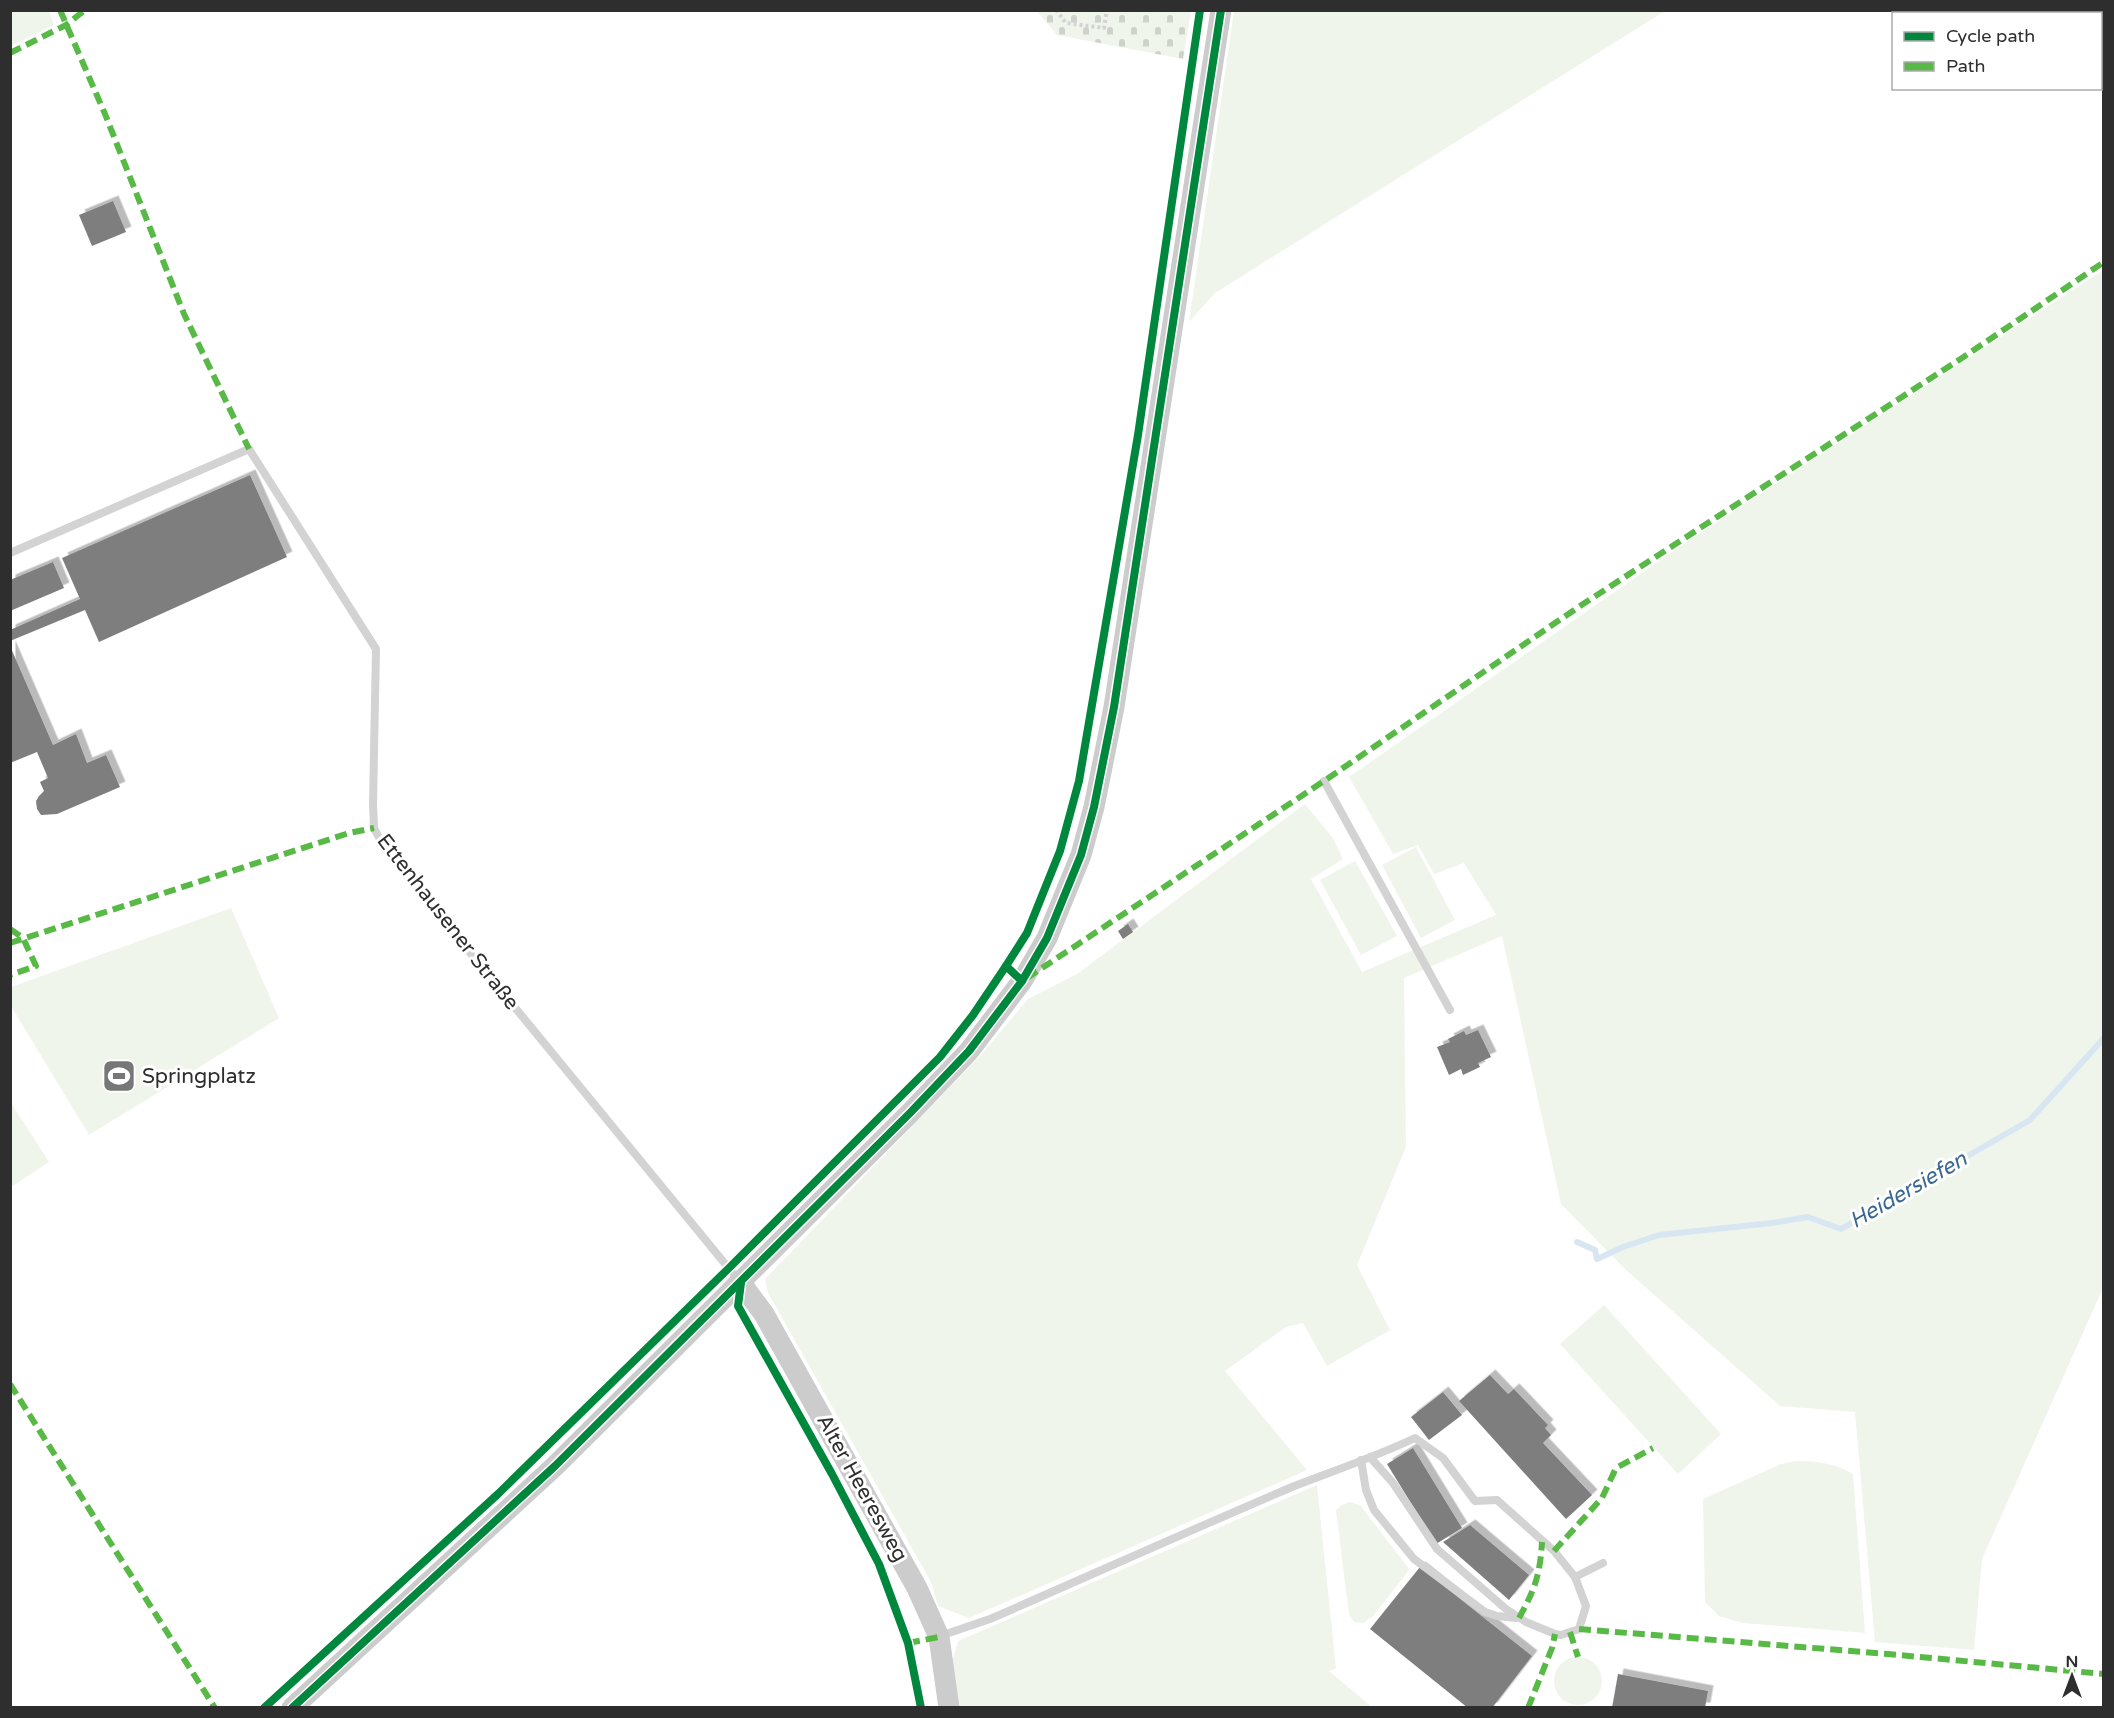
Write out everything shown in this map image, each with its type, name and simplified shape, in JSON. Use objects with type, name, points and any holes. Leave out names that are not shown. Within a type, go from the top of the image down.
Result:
[{"type":"street","points":[[292,1707],[555,1466],[910,1113],[969,1051],[1022,981],[1047,938],[1081,855],[1094,807],[1114,706],[1221,10]]},
{"type":"street","name":"Alter Heeresweg","points":[[741,1283],[764,1314],[917,1588],[939,1637],[949,1707]]},
{"type":"lane","name":"Ettenhausener Straße","points":[[10,553],[249,449],[376,649],[374,828],[385,849],[741,1283]]},
{"type":"lane","points":[[1324,781],[1450,1010]]},
{"type":"lane","points":[[939,1637],[990,1619],[1292,1488],[1415,1438],[1443,1458],[1475,1501],[1497,1500],[1554,1551],[1575,1577],[1586,1605],[1579,1629],[1561,1635],[1555,1634],[1519,1618],[1437,1549],[1393,1484],[1370,1457]]},
{"type":"lane","points":[[1361,1460],[1366,1490],[1374,1510],[1414,1558],[1485,1612],[1497,1616],[1519,1618]]},
{"type":"lane","points":[[1575,1577],[1603,1563]]},
{"type":"path","points":[[1056,10],[1066,23],[1104,28],[1107,10]]},
{"type":"green space","points":[[11,10],[49,11],[54,25],[11,46]]},
{"type":"green space","points":[[1234,10],[1665,11],[1215,293],[1189,322]]},
{"type":"green space","points":[[1037,11],[1191,11],[1183,59],[1057,35]]},
{"type":"green space","points":[[2103,270],[2103,1288],[1982,1559],[1974,1650],[1875,1642],[1855,1412],[1780,1406],[1626,1270],[1561,1204],[1502,936],[1404,978],[1406,1147],[1357,1265],[1390,1330],[1327,1366],[1303,1323],[1286,1327],[1225,1371],[1307,1470],[969,1618],[938,1606],[931,1582],[768,1293],[765,1279],[981,1055],[1028,999],[1077,974],[1305,804],[1333,838],[1343,859],[1311,879],[1362,972],[1496,915],[1464,863],[1434,874],[1418,845],[1393,854],[1349,777],[1679,547]]},
{"type":"green space","points":[[1416,847],[1455,920],[1421,938],[1382,865]]},
{"type":"green space","points":[[1355,861],[1397,936],[1361,955],[1320,880]]},
{"type":"green space","name":"Springplatz","points":[[231,908],[279,1018],[89,1135],[11,1006],[11,987]]},
{"type":"green space","points":[[10,1101],[49,1162],[11,1187],[10,1187]]},
{"type":"green space","points":[[1604,1305],[1721,1434],[1678,1474],[1560,1344]]},
{"type":"green space","points":[[1796,1461],[1826,1463],[1853,1474],[1865,1633],[1743,1623],[1719,1616],[1705,1602],[1703,1499],[1781,1464]]},
{"type":"green space","points":[[1317,1485],[1336,1669],[1329,1671],[1372,1707],[955,1707],[951,1666],[958,1641]]},
{"type":"green space","points":[[1350,1502],[1360,1505],[1409,1569],[1373,1616],[1363,1623],[1354,1622],[1349,1615],[1336,1510]]},
{"type":"green space","points":[[1573,1657],[1583,1657],[1595,1664],[1602,1676],[1602,1686],[1595,1698],[1583,1705],[1573,1705],[1558,1694],[1554,1686],[1554,1676],[1565,1661]]},
{"type":"building","points":[[113,201],[126,232],[92,246],[79,215]]},
{"type":"building","points":[[250,475],[287,557],[99,642],[85,610],[10,641],[10,630],[80,599],[62,558]]},
{"type":"building","points":[[53,562],[64,588],[10,611],[10,580]]},
{"type":"building","points":[[10,646],[53,745],[76,734],[87,763],[106,755],[120,787],[57,814],[41,815],[36,801],[44,791],[40,782],[48,778],[37,752],[10,763]]},
{"type":"building","points":[[1128,924],[1133,932],[1123,939],[1118,931]]},
{"type":"building","points":[[1478,1030],[1491,1057],[1478,1063],[1480,1067],[1463,1075],[1461,1069],[1449,1075],[1437,1047],[1450,1042],[1448,1039],[1464,1031],[1466,1035]]},
{"type":"building","points":[[1490,1375],[1508,1394],[1514,1389],[1548,1425],[1545,1428],[1551,1435],[1543,1443],[1592,1495],[1566,1519],[1459,1401]]},
{"type":"building","points":[[1443,1392],[1462,1415],[1429,1440],[1411,1417]]},
{"type":"building","points":[[1413,1448],[1462,1528],[1436,1544],[1387,1464]]},
{"type":"building","points":[[1470,1525],[1529,1575],[1509,1600],[1443,1542]]},
{"type":"building","points":[[1420,1567],[1532,1656],[1492,1708],[1468,1708],[1370,1629]]},
{"type":"building","points":[[1618,1674],[1708,1691],[1705,1708],[1612,1708]]},
{"type":"waterway","name":"Heidersiefen","points":[[1577,1242],[1595,1250],[1597,1259],[1623,1247],[1659,1235],[1808,1217],[1841,1229],[2030,1120],[2104,1038]]},
{"type":"marked path","points":[[60,10],[105,114],[184,314],[249,449]]},
{"type":"marked path","points":[[10,53],[66,25],[85,10]]},
{"type":"marked path","points":[[1027,978],[1324,781],[1580,606],[1965,356],[2104,262]]},
{"type":"marked path","points":[[10,943],[349,833],[374,828]]},
{"type":"marked path","points":[[10,929],[23,938],[36,966],[10,975]]},
{"type":"marked path","points":[[10,1384],[215,1708]]},
{"type":"marked path","points":[[1554,1551],[1602,1498],[1616,1468],[1653,1448]]},
{"type":"marked path","points":[[1519,1618],[1536,1582],[1542,1542]]},
{"type":"marked path","points":[[1579,1629],[2104,1674]]},
{"type":"marked path","points":[[1570,1632],[1578,1657]]},
{"type":"marked path","points":[[1528,1708],[1552,1648],[1555,1634]]},
{"type":"marked path","points":[[908,1643],[939,1637]]},
{"type":"cycle path","points":[[1006,966],[1027,933],[1060,851],[1079,781],[1138,435],[1200,10]]},
{"type":"cycle path","points":[[292,1708],[555,1466],[910,1113],[969,1051],[1022,981],[1047,938],[1081,855],[1094,807],[1114,707],[1221,10]]},
{"type":"cycle path","points":[[264,1708],[498,1494],[729,1268],[940,1057],[973,1015],[1006,966],[1022,981]]},
{"type":"cycle path","points":[[741,1283],[738,1306],[832,1474],[879,1564],[908,1643],[921,1708]]},
{"type":"place","name":"Springplatz","points":[[119,1076]]}]
